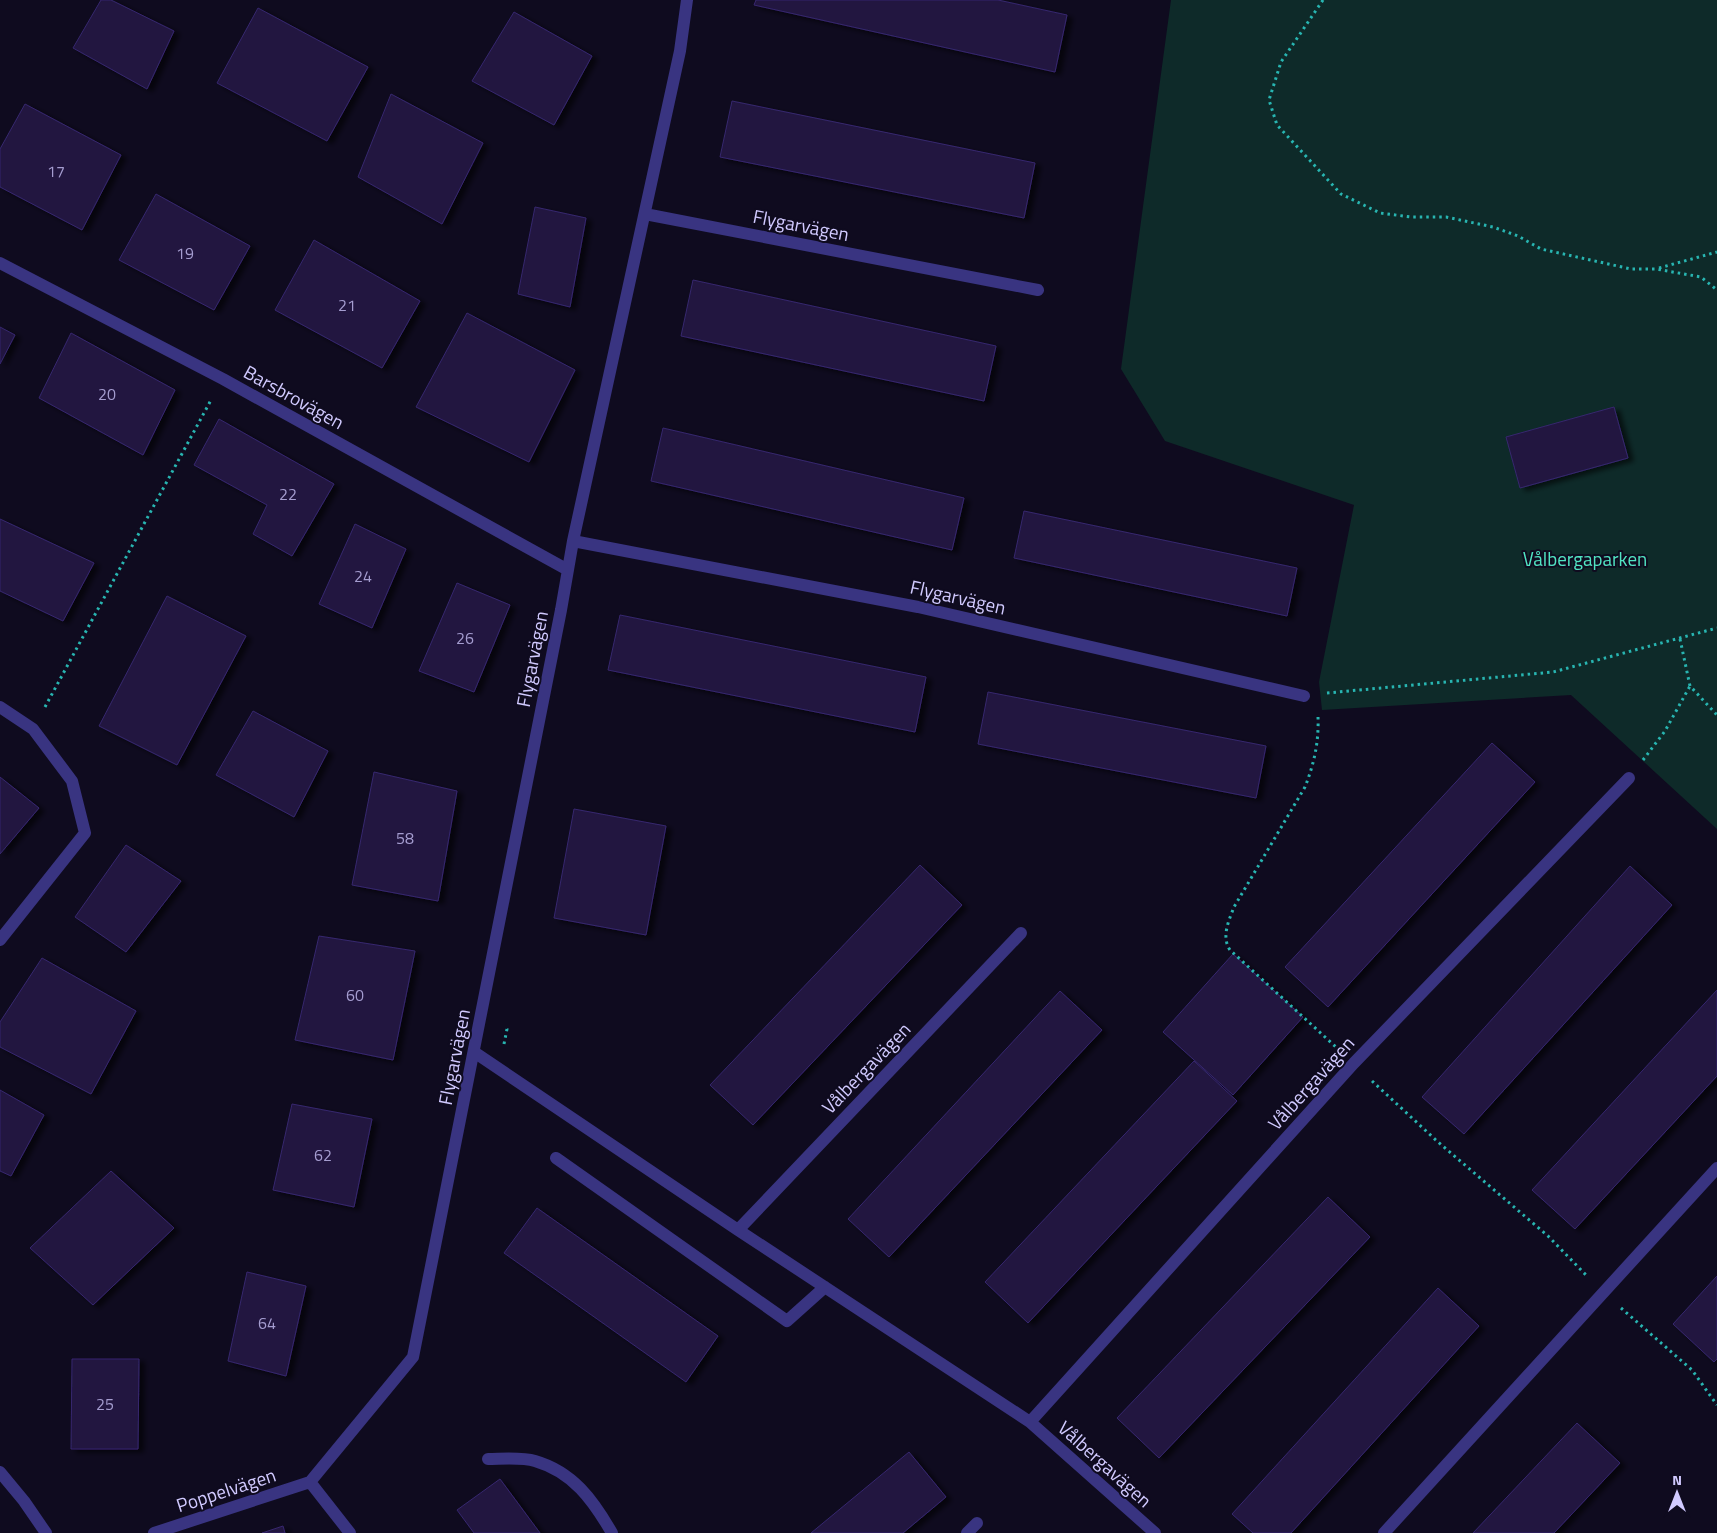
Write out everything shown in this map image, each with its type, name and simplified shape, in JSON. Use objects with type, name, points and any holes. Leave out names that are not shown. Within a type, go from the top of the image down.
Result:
[{"type":"street","name":"Flygarvägen","points":[[310,1482],[412,1357],[474,1052],[573,541],[680,52],[687,0]]},
{"type":"street","name":"Flygarvägen","points":[[645,214],[1038,290]]},
{"type":"street","name":"Barsbrovägen","points":[[0,263],[223,379],[568,570]]},
{"type":"street","name":"Flygarvägen","points":[[573,541],[918,607],[1304,696]]},
{"type":"street","points":[[0,707],[33,729],[72,781],[85,833],[0,940]]},
{"type":"street","name":"Vålbergavägen","points":[[1030,1422],[1354,1064],[1629,778]]},
{"type":"street","name":"Vålbergavägen","points":[[738,1230],[1021,933]]},
{"type":"street","name":"Vålbergavägen","points":[[474,1052],[738,1230],[1030,1422],[1156,1533]]},
{"type":"street","points":[[556,1158],[787,1322],[825,1287]]},
{"type":"street","points":[[1384,1533],[1717,1168]]},
{"type":"street","points":[[488,1459],[533,1460],[564,1473],[595,1504],[612,1533]]},
{"type":"street","points":[[0,1472],[24,1501],[46,1533]]},
{"type":"street","points":[[310,1482],[350,1533]]},
{"type":"street","name":"Poppelvägen","points":[[154,1533],[310,1482]]},
{"type":"street","points":[[967,1533],[977,1523]]},
{"type":"path","points":[[1323,0],[1281,62],[1269,100],[1277,125],[1340,194],[1380,213],[1411,217],[1446,217],[1493,227],[1518,236],[1541,249],[1630,269],[1656,269],[1701,277],[1717,290]]},
{"type":"path","points":[[1656,269],[1717,252]]},
{"type":"path","points":[[33,729],[223,379]]},
{"type":"path","points":[[1304,696],[1553,672],[1717,628]]},
{"type":"path","points":[[1680,638],[1690,686],[1717,715]]},
{"type":"path","points":[[1629,778],[1665,731],[1690,686]]},
{"type":"path","points":[[1317,694],[1318,736],[1313,768],[1305,787],[1234,907],[1227,924],[1227,945],[1438,1142],[1548,1236],[1640,1326],[1692,1370],[1717,1405]]},
{"type":"green space","name":"Vålbergaparken","points":[[1171,0],[1717,0],[1717,829],[1571,695],[1322,710],[1319,682],[1354,505],[1165,441],[1121,369]]},
{"type":"building","points":[[101,0],[111,0],[174,31],[147,89],[73,48]]},
{"type":"building","points":[[756,0],[998,0],[1067,15],[1055,72],[754,5]]},
{"type":"building","points":[[258,8],[368,67],[327,141],[217,83]]},
{"type":"building","points":[[514,12],[592,56],[554,125],[472,81]]},
{"type":"building","points":[[391,94],[483,143],[442,224],[358,177]]},
{"type":"building","points":[[732,101],[1035,163],[1024,218],[720,157]]},
{"type":"building","points":[[25,104],[121,155],[82,230],[0,187],[0,149]]},
{"type":"building","points":[[156,194],[250,246],[214,310],[119,260]]},
{"type":"building","points":[[535,207],[586,218],[570,307],[518,294]]},
{"type":"building","points":[[314,240],[420,301],[382,368],[275,310]]},
{"type":"building","points":[[693,280],[996,346],[984,401],[681,336]]},
{"type":"building","points":[[467,313],[575,370],[529,462],[416,407]]},
{"type":"building","points":[[0,327],[15,335],[0,364]]},
{"type":"building","points":[[71,333],[175,390],[143,455],[39,398]]},
{"type":"building","points":[[1614,407],[1628,458],[1520,488],[1506,437]]},
{"type":"building","points":[[219,419],[334,484],[292,556],[253,534],[267,505],[194,465]]},
{"type":"building","points":[[663,428],[964,498],[952,550],[651,481]]},
{"type":"building","points":[[1024,511],[1297,568],[1287,616],[1014,558]]},
{"type":"building","points":[[0,519],[94,563],[63,621],[0,591]]},
{"type":"building","points":[[355,524],[406,549],[372,628],[319,604]]},
{"type":"building","points":[[457,583],[510,605],[474,692],[419,671]]},
{"type":"building","points":[[167,596],[246,636],[177,765],[99,726]]},
{"type":"building","points":[[620,615],[926,677],[915,732],[608,670]]},
{"type":"building","points":[[988,692],[1266,746],[1256,798],[978,744]]},
{"type":"building","points":[[253,711],[328,751],[294,817],[216,775]]},
{"type":"building","points":[[1492,743],[1535,782],[1328,1007],[1285,967]]},
{"type":"building","points":[[374,772],[457,791],[438,901],[352,885]]},
{"type":"building","points":[[0,777],[39,808],[0,854]]},
{"type":"building","points":[[574,809],[666,826],[646,935],[554,918]]},
{"type":"building","points":[[126,845],[181,881],[126,952],[75,917]]},
{"type":"building","points":[[920,865],[962,905],[753,1125],[710,1085]]},
{"type":"building","points":[[1630,866],[1672,905],[1464,1134],[1422,1097]]},
{"type":"building","points":[[319,936],[415,951],[393,1060],[295,1040]]},
{"type":"building","points":[[1233,954],[1303,1017],[1233,1095],[1163,1032]]},
{"type":"building","points":[[42,958],[136,1011],[91,1094],[0,1047],[0,1022]]},
{"type":"building","points":[[1717,990],[1717,1076],[1575,1229],[1532,1190]]},
{"type":"building","points":[[1060,991],[1102,1030],[889,1257],[848,1219]]},
{"type":"building","points":[[1194,1061],[1237,1101],[1028,1323],[985,1282]]},
{"type":"building","points":[[0,1090],[44,1115],[11,1176],[0,1171]]},
{"type":"building","points":[[292,1104],[372,1119],[354,1207],[273,1190]]},
{"type":"building","points":[[111,1171],[174,1228],[93,1305],[30,1248]]},
{"type":"building","points":[[1328,1197],[1370,1237],[1159,1458],[1117,1418]]},
{"type":"building","points":[[537,1208],[718,1336],[686,1382],[504,1253]]},
{"type":"building","points":[[247,1272],[306,1286],[286,1376],[228,1361]]},
{"type":"building","points":[[1717,1276],[1717,1359],[1714,1362],[1673,1324]]},
{"type":"building","points":[[1438,1288],[1479,1326],[1291,1533],[1253,1533],[1232,1514]]},
{"type":"building","points":[[72,1359],[139,1359],[138,1449],[71,1449]]},
{"type":"building","points":[[1577,1423],[1620,1463],[1554,1533],[1473,1533]]},
{"type":"building","points":[[909,1452],[946,1497],[903,1533],[811,1533]]},
{"type":"building","points":[[500,1479],[540,1533],[474,1533],[457,1510]]},
{"type":"building","points":[[283,1526],[285,1533],[262,1533]]}]
